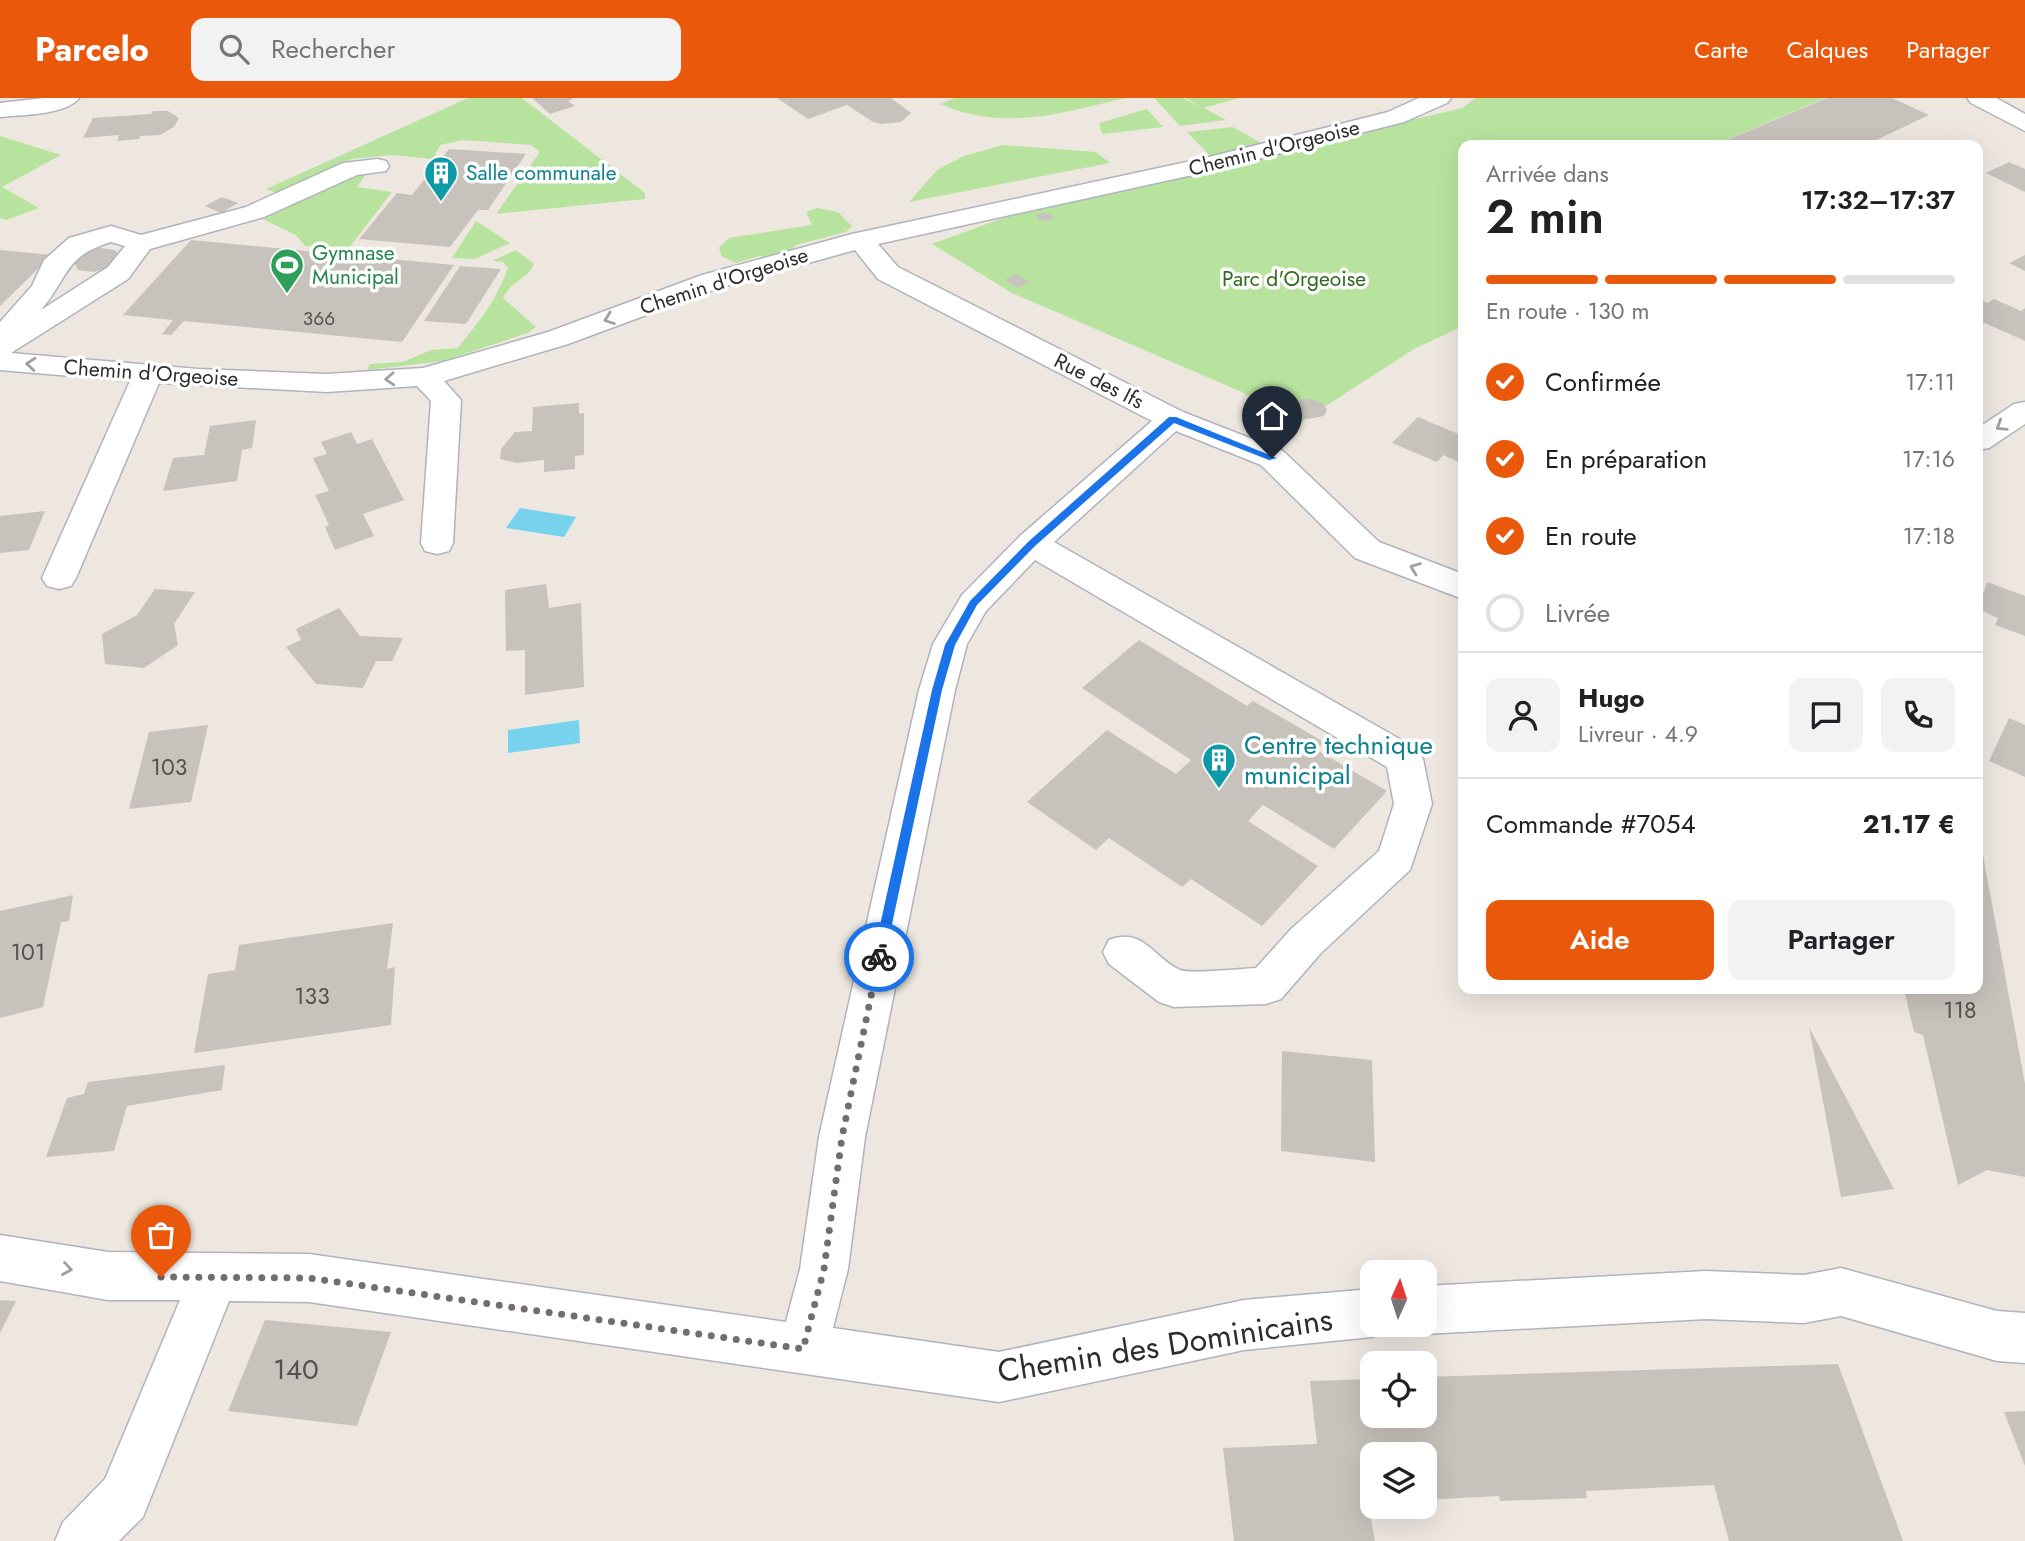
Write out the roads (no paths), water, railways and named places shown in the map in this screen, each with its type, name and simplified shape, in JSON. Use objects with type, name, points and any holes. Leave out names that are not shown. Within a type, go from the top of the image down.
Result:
[{"type":"street","points":[[0,110],[47,105],[67,98]]},
{"type":"street","name":"Chemin d'Orgeoise","points":[[0,361],[148,374],[327,383],[425,377],[558,338],[712,281],[861,240],[1206,165],[1396,117],[1439,98]]},
{"type":"street","points":[[1979,98],[2017,121]]},
{"type":"street","points":[[0,339],[45,288],[54,267],[78,244],[111,234],[141,243],[255,212],[352,167],[377,166]]},
{"type":"street","name":"Rue des Ifs","points":[[861,240],[888,273],[1172,419],[1272,458],[1367,550],[1458,585]]},
{"type":"street","points":[[0,348],[118,273],[141,243]]},
{"type":"street","points":[[59,578],[148,374]]},
{"type":"street","points":[[425,377],[446,400],[437,543]]},
{"type":"street","points":[[1983,438],[2025,411]]},
{"type":"street","points":[[803,1349],[824,1269],[842,1137],[874,980],[940,678],[950,645],[974,603],[1032,544],[1172,419]]},
{"type":"street","points":[[1032,544],[1404,759],[1413,804],[1396,859],[1306,941],[1266,986],[1174,989],[1125,952]]},
{"type":"street","name":"Chemin des Dominicains","points":[[0,1258],[108,1276],[309,1278],[999,1377],[1244,1325],[1360,1314]]},
{"type":"street","points":[[82,1541],[124,1498],[215,1277]]},
{"type":"street","points":[[1437,1309],[1706,1295],[1804,1299],[1841,1292],[1997,1336],[2025,1338]]},
{"type":"water","points":[[520,508],[576,517],[564,537],[506,528]]},
{"type":"water","points":[[579,720],[580,743],[508,753],[508,730]]},
{"type":"place","name":"Salle communale","points":[[441,203]]},
{"type":"place","name":"Gymnase Municipal","points":[[287,295]]},
{"type":"place","name":"Centre technique municipal","points":[[1219,790]]},
{"type":"park label","name":"Parc d'Orgeoise","points":[[1294,279]]}]
